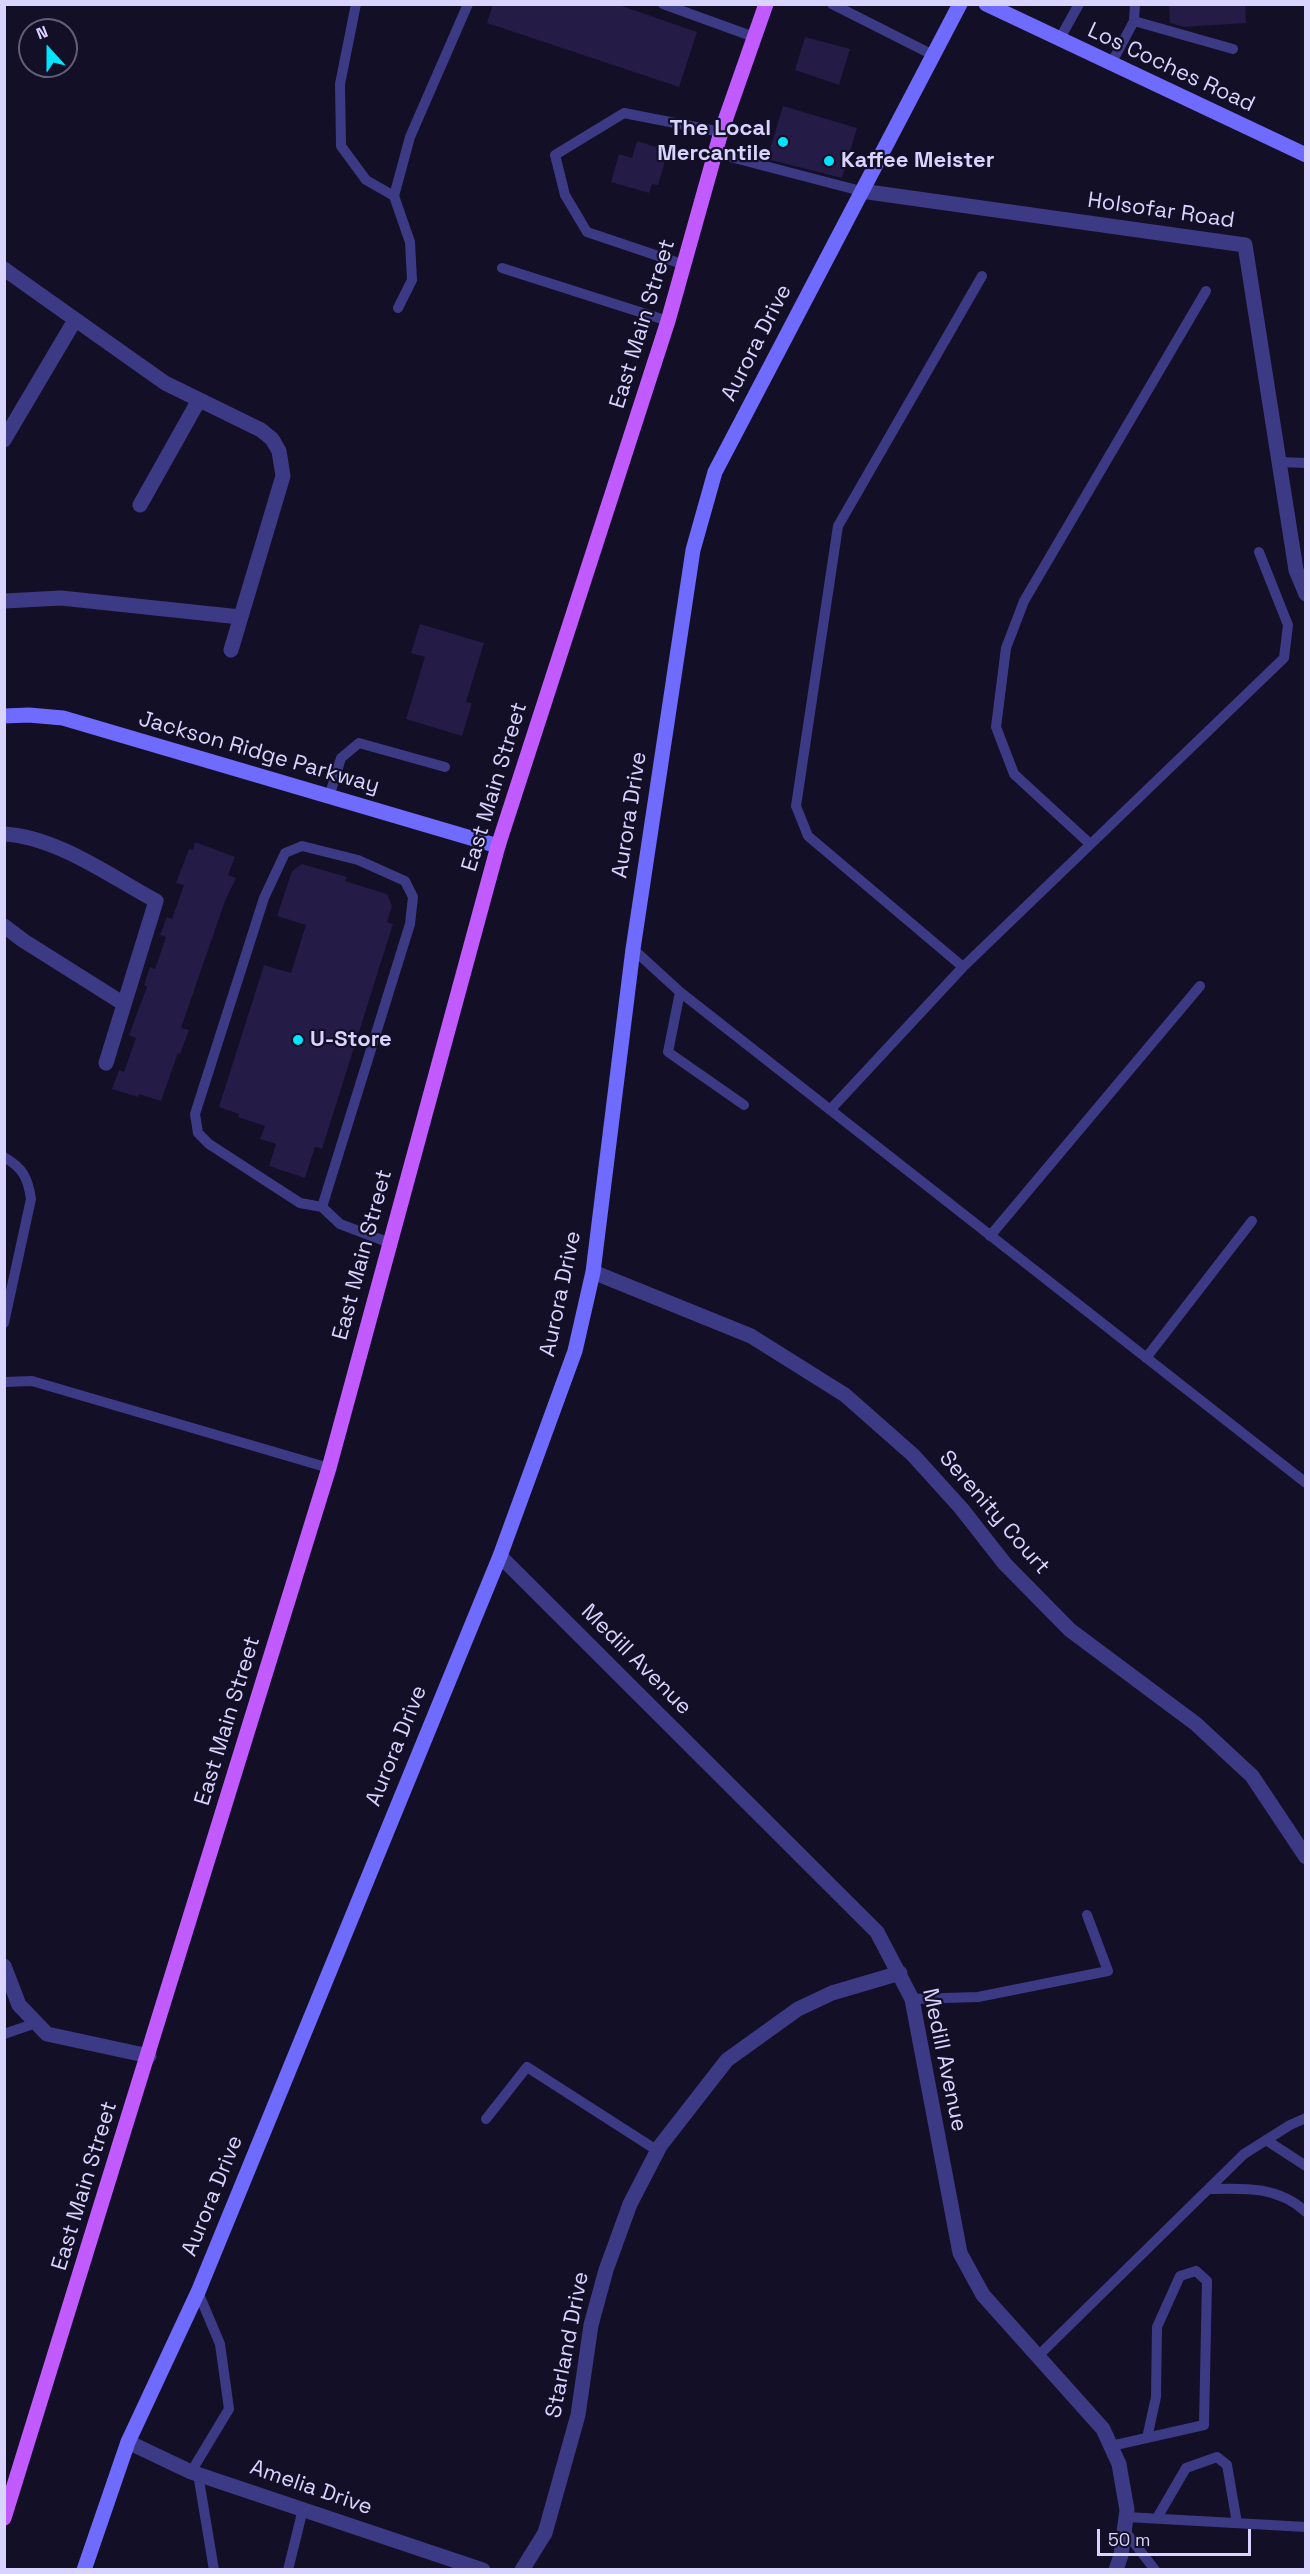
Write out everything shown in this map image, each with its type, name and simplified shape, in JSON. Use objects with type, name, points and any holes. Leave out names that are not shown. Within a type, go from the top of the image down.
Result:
[{"type":"main road","name":"East Main Street","points":[[4,2518],[149,2056],[329,1468],[498,846],[668,321],[721,132],[766,4]]},
{"type":"street","name":"Aurora Drive","points":[[84,2570],[128,2442],[198,2292],[500,1556],[575,1351],[593,1272],[633,949],[693,550],[715,472],[960,4]]},
{"type":"street","name":"Los Coches Road","points":[[986,4],[1305,155]]},
{"type":"street","name":"Holsofar Road","points":[[861,191],[1245,245],[1296,570],[1305,594]]},
{"type":"street","points":[[4,269],[151,373],[199,400],[261,430],[276,445],[283,464],[284,476],[231,650]]},
{"type":"street","points":[[4,440],[75,320]]},
{"type":"street","points":[[140,505],[199,400]]},
{"type":"street","points":[[4,601],[61,598],[240,617]]},
{"type":"street","name":"Jackson Ridge Parkway","points":[[4,716],[29,715],[63,718],[498,846]]},
{"type":"street","points":[[4,834],[38,839],[56,846],[156,901],[105,1063]]},
{"type":"street","points":[[4,926],[124,1004]]},
{"type":"street","name":"Serenity Court","points":[[593,1272],[751,1335],[845,1395],[913,1455],[961,1508],[1005,1564],[1070,1630],[1196,1724],[1252,1776],[1305,1857]]},
{"type":"street","name":"Medill Avenue","points":[[500,1556],[877,1932],[912,1999],[960,2253],[983,2295],[1103,2429],[1119,2464],[1126,2524],[1116,2570]]},
{"type":"street","points":[[4,1966],[19,2005],[47,2034],[149,2056]]},
{"type":"street","name":"Starland Drive","points":[[522,2570],[545,2533],[572,2437],[578,2415],[591,2325],[606,2270],[630,2204],[658,2151],[727,2060],[798,2009],[832,1993],[900,1973]]},
{"type":"street","name":"Amelia Drive","points":[[128,2442],[195,2473],[483,2570]]},
{"type":"lane","points":[[356,4],[340,84],[341,146],[366,180],[394,196]]},
{"type":"lane","points":[[398,308],[412,280],[410,242],[394,196],[410,137],[468,4]]},
{"type":"lane","points":[[663,4],[754,37]]},
{"type":"lane","points":[[832,4],[933,55]]},
{"type":"lane","points":[[1059,40],[1079,4]]},
{"type":"lane","points":[[1111,64],[1134,21],[1135,4]]},
{"type":"lane","points":[[1134,21],[1233,49]]},
{"type":"lane","points":[[685,265],[587,232],[565,195],[555,155],[624,113],[721,132]]},
{"type":"lane","points":[[715,153],[861,191]]},
{"type":"lane","points":[[502,268],[668,321]]},
{"type":"lane","points":[[963,967],[808,836],[796,806],[838,526],[982,276]]},
{"type":"lane","points":[[1089,843],[1014,774],[996,727],[1006,648],[1024,601],[1206,291]]},
{"type":"lane","points":[[1279,462],[1305,464]]},
{"type":"lane","points":[[830,1110],[963,967],[1089,843],[1284,658],[1288,625],[1259,552]]},
{"type":"lane","points":[[329,797],[340,758],[359,743],[445,767]]},
{"type":"lane","points":[[322,1207],[410,924],[413,897],[405,881],[358,860],[302,846],[285,853],[264,898],[195,1114],[198,1134],[209,1144],[300,1203],[322,1207],[340,1224],[390,1243]]},
{"type":"lane","points":[[633,949],[680,992],[990,1236],[1146,1358],[1303,1476]]},
{"type":"lane","points":[[990,1236],[1200,986]]},
{"type":"lane","points":[[680,992],[668,1052],[744,1105]]},
{"type":"lane","points":[[4,1157],[18,1165],[28,1180],[31,1199],[4,1323]]},
{"type":"lane","points":[[1146,1358],[1252,1221]]},
{"type":"lane","points":[[4,1382],[32,1381],[329,1468]]},
{"type":"lane","points":[[912,1999],[978,1997],[1108,1971],[1087,1915]]},
{"type":"lane","points":[[4,2034],[36,2023]]},
{"type":"lane","points":[[486,2119],[527,2067],[658,2151]]},
{"type":"lane","points":[[1039,2355],[1244,2154],[1305,2118]]},
{"type":"lane","points":[[1266,2140],[1305,2166]]},
{"type":"lane","points":[[1209,2189],[1255,2188],[1294,2202],[1305,2212]]},
{"type":"lane","points":[[1112,2446],[1204,2425],[1207,2281],[1196,2271],[1180,2276],[1157,2327],[1156,2397],[1147,2438]]},
{"type":"lane","points":[[198,2292],[220,2344],[229,2409],[195,2473],[214,2570]]},
{"type":"lane","points":[[1157,2518],[1186,2468],[1217,2457],[1227,2465],[1237,2523]]},
{"type":"lane","points":[[288,2570],[303,2509]]},
{"type":"lane","points":[[1155,2570],[1126,2524],[1157,2518],[1305,2527]]},
{"type":"building","points":[[493,4],[616,4],[697,32],[679,87],[487,23]]},
{"type":"building","points":[[1169,4],[1245,4],[1246,23],[1184,27],[1170,23]]},
{"type":"building","points":[[805,37],[850,49],[839,85],[795,70]]},
{"type":"building","points":[[783,106],[857,128],[842,178],[767,159]]},
{"type":"building","points":[[637,141],[668,151],[658,185],[652,184],[649,193],[611,182],[619,154],[632,158]]},
{"type":"building","points":[[420,624],[484,643],[466,702],[472,703],[462,736],[406,719],[425,657],[411,653]]},
{"type":"building","points":[[195,842],[235,857],[228,875],[236,878],[225,901],[181,1028],[189,1030],[161,1101],[139,1094],[138,1097],[112,1089],[119,1070],[124,1072],[136,1038],[129,1035],[147,987],[144,985],[150,967],[155,969],[166,937],[160,935],[167,917],[172,919],[184,885],[176,883],[189,849],[193,850]]},
{"type":"building","name":"U-Store","points":[[302,864],[347,877],[345,881],[387,894],[392,906],[387,922],[393,924],[322,1149],[315,1147],[305,1178],[269,1166],[276,1144],[260,1139],[265,1126],[238,1117],[239,1114],[219,1107],[264,965],[291,973],[306,925],[277,916],[292,871]]},
{"type":"place","name":"The Local Mercantile","points":[[783,142]]},
{"type":"place","name":"Kaffee Meister","points":[[829,161]]},
{"type":"place","name":"U-Store","points":[[298,1040]]}]
